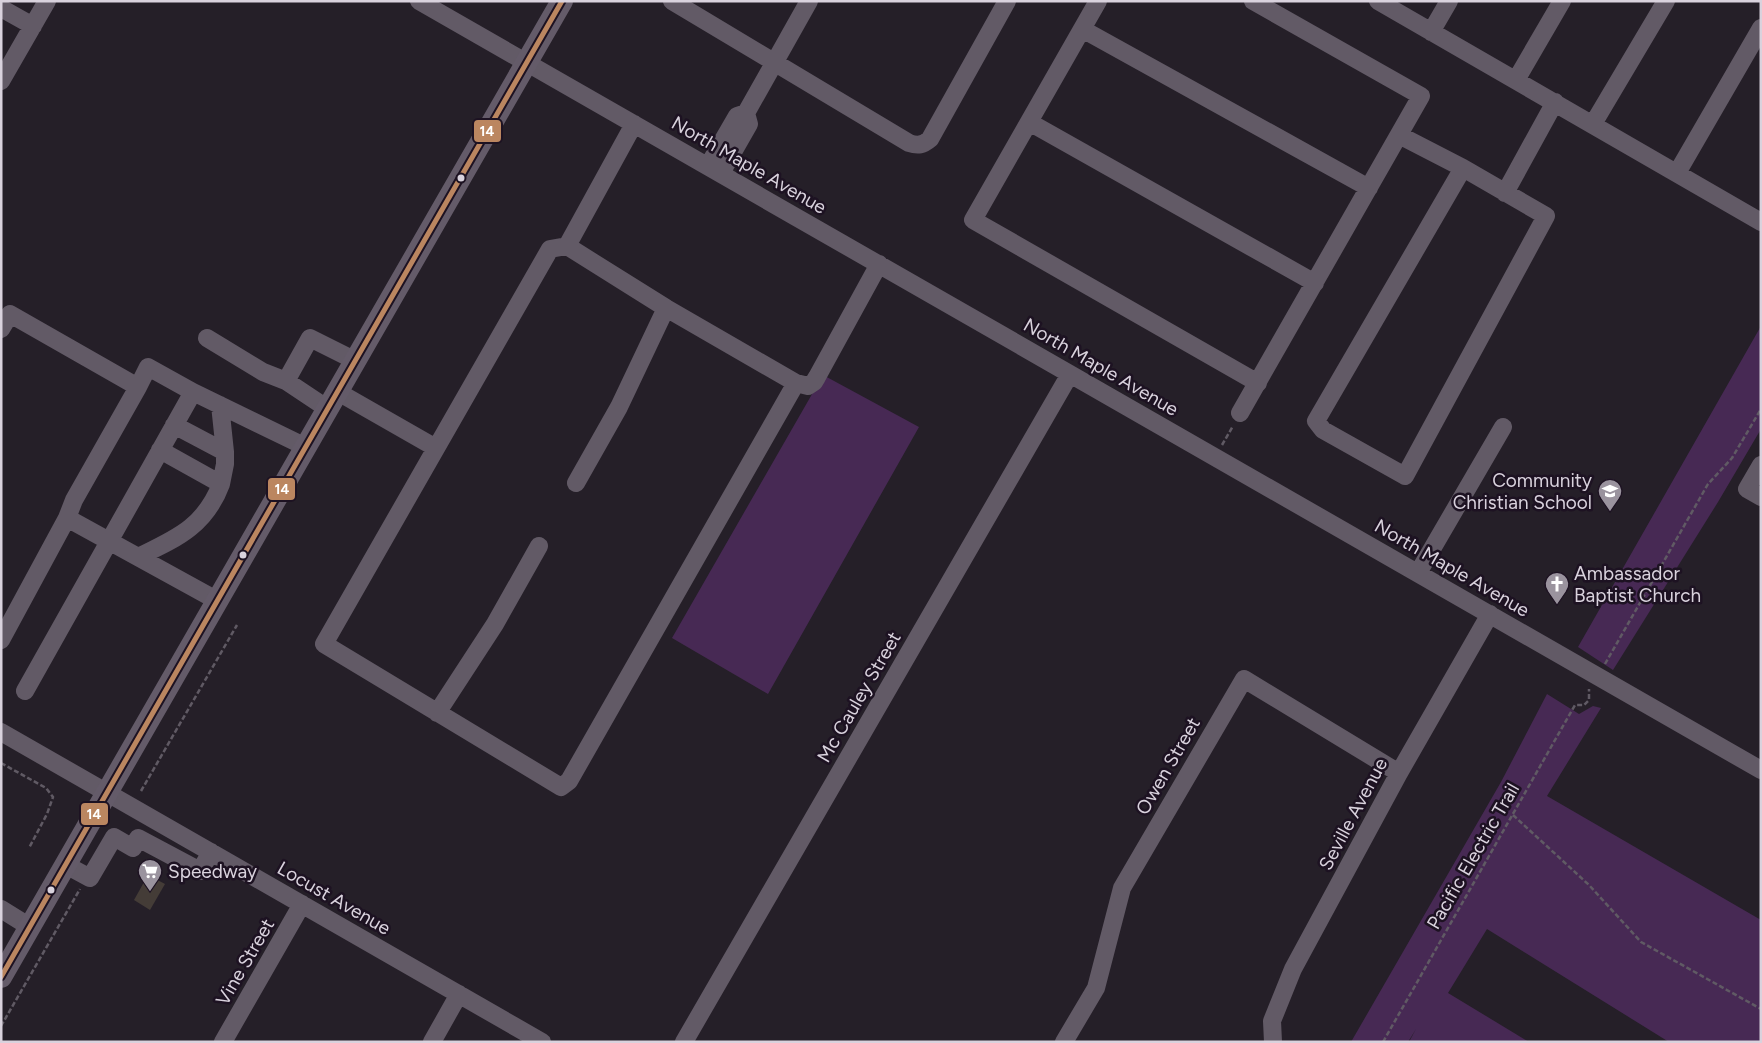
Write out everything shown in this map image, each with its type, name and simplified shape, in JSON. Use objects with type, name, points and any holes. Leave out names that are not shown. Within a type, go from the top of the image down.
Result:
[{"type":"main road","points":[[1,977],[562,1]]},
{"type":"street","points":[[1,81],[47,1]]},
{"type":"street","name":"North Maple Avenue","points":[[420,1],[1761,770]]},
{"type":"street","points":[[672,1],[917,146],[924,144],[930,139],[1007,1]]},
{"type":"street","points":[[714,170],[731,140],[737,116],[746,113],[808,1]]},
{"type":"street","points":[[1098,1],[973,220],[1258,383]]},
{"type":"street","points":[[1240,413],[1421,96],[1253,1]]},
{"type":"street","points":[[1378,1],[1761,222]]},
{"type":"street","points":[[1431,32],[1449,1]]},
{"type":"street","points":[[1516,80],[1562,1]]},
{"type":"street","points":[[1593,124],[1666,1]]},
{"type":"street","points":[[1,8],[33,26]]},
{"type":"street","points":[[1677,173],[1761,28]]},
{"type":"street","points":[[1082,29],[1369,188]]},
{"type":"street","points":[[1505,192],[1554,102]]},
{"type":"street","points":[[1029,122],[1315,283]]},
{"type":"street","points":[[567,246],[634,124]]},
{"type":"street","points":[[1399,135],[1463,168],[1546,216],[1405,476],[1322,430],[1316,421],[1463,168]]},
{"type":"street","points":[[796,383],[569,782],[562,787],[324,644],[550,249],[567,246],[666,308],[796,383],[808,386],[814,382],[879,264]]},
{"type":"street","points":[[576,483],[619,406],[666,308]]},
{"type":"street","points":[[1,329],[10,314],[138,387]]},
{"type":"street","points":[[206,338],[263,372],[333,401],[436,448]]},
{"type":"street","points":[[286,381],[310,338],[356,361]]},
{"type":"street","points":[[1,640],[68,518],[74,500],[148,367],[193,392],[306,447]]},
{"type":"street","name":"Mc Cauley Street","points":[[684,1042],[1070,374]]},
{"type":"street","points":[[25,691],[193,392]]},
{"type":"street","points":[[138,557],[178,538],[201,519],[216,498],[225,464],[220,405]]},
{"type":"street","points":[[174,425],[225,452]]},
{"type":"street","points":[[1418,573],[1503,427]]},
{"type":"street","points":[[160,450],[221,484]]},
{"type":"street","points":[[1761,465],[1747,489],[1761,497]]},
{"type":"street","points":[[68,518],[218,601]]},
{"type":"street","points":[[438,712],[495,624],[539,546]]},
{"type":"street","name":"Seville Avenue","points":[[1274,1042],[1272,1021],[1293,969],[1399,773],[1490,614]]},
{"type":"street","name":"Owen Street","points":[[1064,1042],[1096,988],[1122,888],[1244,679],[1399,773]]},
{"type":"street","name":"Locust Avenue","points":[[1,732],[542,1042]]},
{"type":"street","points":[[66,864],[90,878],[114,838],[133,848],[150,817]]},
{"type":"street","points":[[84,833],[108,847]]},
{"type":"street","points":[[170,855],[181,835]]},
{"type":"street","points":[[138,838],[200,871],[211,852]]},
{"type":"street","name":"Vine Street","points":[[223,1042],[302,904]]},
{"type":"street","points":[[1,909],[30,927]]},
{"type":"street","points":[[432,1042],[459,994]]},
{"type":"path","points":[[1603,668],[1708,484],[1732,458],[1761,409]]},
{"type":"path","points":[[1221,446],[1240,413]]},
{"type":"path","points":[[141,791],[237,626]]},
{"type":"path","name":"Pacific Electric Trail","points":[[1383,1042],[1575,705],[1584,704],[1589,700],[1588,691]]},
{"type":"path","points":[[1,763],[46,788],[53,797],[47,814],[29,848]]},
{"type":"path","points":[[1513,815],[1589,886],[1641,942],[1761,1009]]},
{"type":"path","points":[[1,1026],[79,890]]},
{"type":"shaded area","points":[[1761,326],[1761,429],[1718,502],[1613,670],[1578,647]]},
{"type":"shaded area","points":[[823,375],[919,427],[768,694],[672,638]]},
{"type":"shaded area","points":[[1547,694],[1579,714],[1593,706],[1601,708],[1547,796],[1761,920],[1761,1042],[1669,1042],[1487,929],[1448,993],[1529,1042],[1409,1042],[1416,1029],[1408,1042],[1351,1042],[1501,782]]},
{"type":"building","name":"Speedway","points":[[148,875],[165,884],[150,910],[134,900]]},
{"type":"transit line","name":"14","points":[[1,977],[562,1]]},
{"type":"place","name":"Community Christian School","points":[[1610,512]]},
{"type":"place","name":"Ambassador Baptist Church","points":[[1557,605]]},
{"type":"place","name":"Speedway","points":[[150,892]]}]
